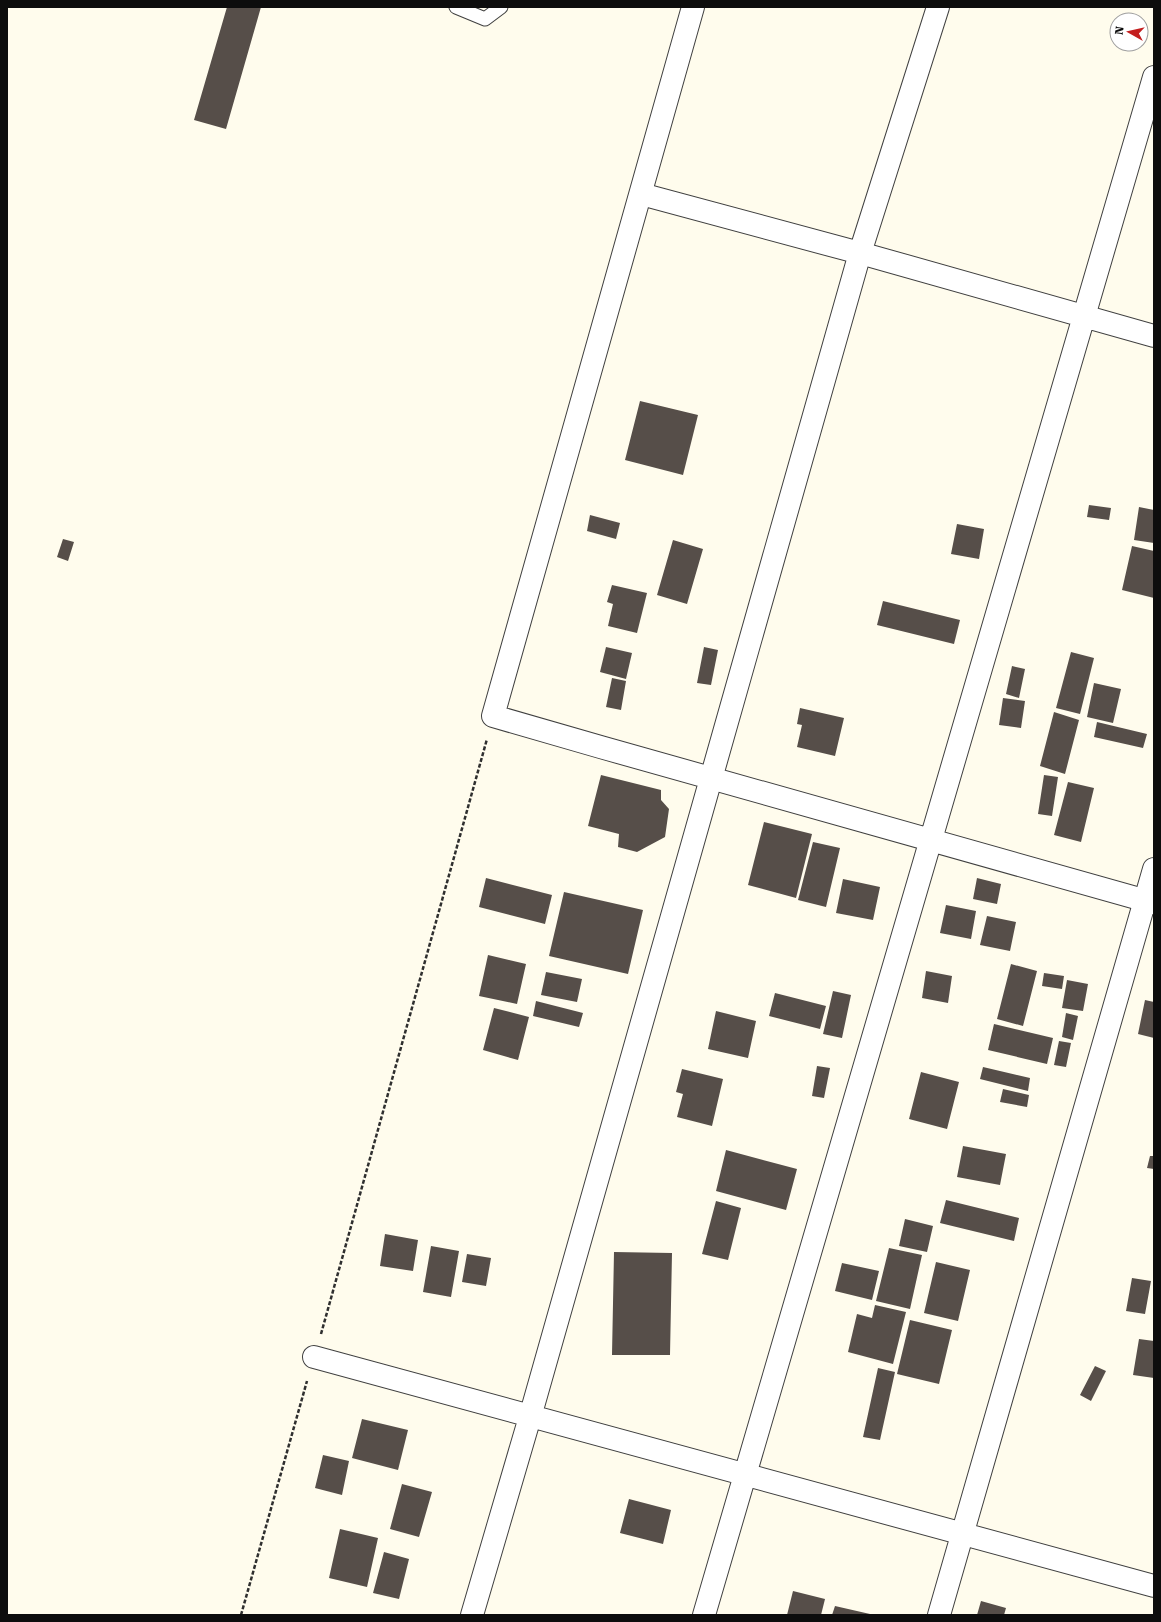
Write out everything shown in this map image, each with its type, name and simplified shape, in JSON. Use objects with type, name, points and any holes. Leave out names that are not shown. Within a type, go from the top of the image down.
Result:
[{"type":"street","points":[[693,7],[493,716],[710,779],[1149,902]]},
{"type":"street","points":[[472,1615],[530,1417],[860,253],[938,7]]},
{"type":"street","points":[[704,1615],[744,1474],[1154,77]]},
{"type":"street","points":[[641,194],[860,253],[1154,336]]},
{"type":"street","points":[[939,1615],[1149,902],[1154,869]]},
{"type":"street","points":[[314,1357],[1154,1586]]},
{"type":"lane","points":[[456,7],[485,19],[501,7]]},
{"type":"path","points":[[241,1615],[493,716]]},
{"type":"building","points":[[227,7],[261,7],[226,129],[194,120]]},
{"type":"building","points":[[640,401],[698,415],[683,475],[625,460]]},
{"type":"building","points":[[1089,505],[1111,508],[1109,520],[1087,517]]},
{"type":"building","points":[[1139,507],[1154,510],[1154,543],[1134,540]]},
{"type":"building","points":[[590,515],[620,523],[616,539],[587,531]]},
{"type":"building","points":[[957,524],[984,529],[979,559],[951,554]]},
{"type":"building","points":[[63,539],[74,542],[68,561],[57,557]]},
{"type":"building","points":[[673,540],[703,549],[687,604],[657,595]]},
{"type":"building","points":[[1132,546],[1154,551],[1154,598],[1122,590]]},
{"type":"building","points":[[612,585],[647,593],[637,633],[608,626],[613,604],[607,602]]},
{"type":"building","points":[[883,601],[960,620],[954,644],[877,625]]},
{"type":"building","points":[[606,647],[632,653],[626,679],[600,672]]},
{"type":"building","points":[[704,647],[718,650],[711,685],[697,683]]},
{"type":"building","points":[[1071,652],[1094,658],[1080,714],[1056,708]]},
{"type":"building","points":[[1012,666],[1025,669],[1019,698],[1006,694]]},
{"type":"building","points":[[612,678],[626,681],[621,710],[606,707]]},
{"type":"building","points":[[1094,683],[1121,689],[1113,723],[1087,717]]},
{"type":"building","points":[[1003,698],[1025,701],[1021,728],[999,725]]},
{"type":"building","points":[[800,708],[844,718],[835,756],[797,747],[802,725],[797,724]]},
{"type":"building","points":[[1054,712],[1079,720],[1065,774],[1040,766]]},
{"type":"building","points":[[1097,722],[1147,734],[1143,748],[1094,737]]},
{"type":"building","points":[[601,775],[661,790],[661,800],[669,809],[665,837],[637,852],[618,847],[619,834],[588,826]]},
{"type":"building","points":[[1044,775],[1058,777],[1052,816],[1038,814]]},
{"type":"building","points":[[1068,782],[1094,788],[1081,842],[1054,835]]},
{"type":"building","points":[[764,822],[812,834],[796,898],[748,885]]},
{"type":"building","points":[[813,842],[840,848],[826,907],[798,900]]},
{"type":"building","points":[[486,878],[552,895],[545,924],[479,907]]},
{"type":"building","points":[[977,878],[1001,884],[997,904],[973,899]]},
{"type":"building","points":[[843,879],[880,887],[873,920],[836,913]]},
{"type":"building","points":[[564,892],[643,910],[628,974],[549,956]]},
{"type":"building","points":[[946,905],[976,911],[971,939],[940,933]]},
{"type":"building","points":[[987,916],[1016,922],[1010,951],[980,945]]},
{"type":"building","points":[[488,955],[526,964],[517,1004],[479,996]]},
{"type":"building","points":[[1011,964],[1037,971],[1023,1026],[997,1019]]},
{"type":"building","points":[[926,971],[952,976],[948,1003],[922,998]]},
{"type":"building","points":[[546,972],[582,979],[577,1002],[541,995]]},
{"type":"building","points":[[1044,973],[1064,976],[1062,989],[1042,986]]},
{"type":"building","points":[[1067,980],[1088,984],[1083,1011],[1062,1008]]},
{"type":"building","points":[[833,991],[851,995],[842,1038],[823,1034]]},
{"type":"building","points":[[775,993],[826,1006],[820,1029],[769,1016]]},
{"type":"building","points":[[1145,1000],[1154,1002],[1154,1038],[1138,1034]]},
{"type":"building","points":[[536,1001],[583,1013],[579,1027],[533,1016]]},
{"type":"building","points":[[494,1008],[529,1017],[518,1060],[483,1050]]},
{"type":"building","points":[[716,1011],[756,1021],[748,1058],[708,1049]]},
{"type":"building","points":[[1066,1013],[1078,1016],[1073,1040],[1062,1037]]},
{"type":"building","points":[[994,1024],[1053,1038],[1047,1064],[988,1050]]},
{"type":"building","points":[[1059,1041],[1071,1043],[1066,1067],[1054,1065]]},
{"type":"building","points":[[817,1066],[830,1068],[824,1098],[812,1096]]},
{"type":"building","points":[[983,1067],[1030,1078],[1028,1091],[980,1079]]},
{"type":"building","points":[[682,1069],[723,1079],[712,1126],[677,1117],[683,1094],[676,1092]]},
{"type":"building","points":[[921,1072],[959,1082],[947,1129],[909,1119]]},
{"type":"building","points":[[1003,1089],[1029,1095],[1027,1107],[1000,1102]]},
{"type":"building","points":[[963,1146],[1006,1154],[1000,1185],[957,1177]]},
{"type":"building","points":[[726,1150],[797,1169],[786,1210],[716,1191]]},
{"type":"building","points":[[1150,1156],[1154,1156],[1154,1169],[1147,1168]]},
{"type":"building","points":[[946,1200],[1019,1218],[1014,1241],[940,1223]]},
{"type":"building","points":[[716,1201],[741,1208],[728,1260],[702,1254]]},
{"type":"building","points":[[905,1219],[933,1226],[927,1252],[899,1246]]},
{"type":"building","points":[[385,1234],[418,1240],[413,1271],[380,1266]]},
{"type":"building","points":[[431,1246],[459,1251],[451,1297],[423,1292]]},
{"type":"building","points":[[889,1248],[922,1255],[910,1309],[876,1301]]},
{"type":"building","points":[[614,1252],[672,1253],[670,1355],[612,1355]]},
{"type":"building","points":[[467,1254],[491,1258],[486,1286],[462,1282]]},
{"type":"building","points":[[936,1262],[970,1270],[958,1321],[924,1313]]},
{"type":"building","points":[[842,1263],[879,1271],[872,1300],[835,1291]]},
{"type":"building","points":[[1132,1278],[1151,1281],[1145,1314],[1126,1311]]},
{"type":"building","points":[[875,1305],[906,1312],[893,1364],[848,1352],[857,1314],[872,1318]]},
{"type":"building","points":[[910,1320],[952,1330],[939,1384],[897,1374]]},
{"type":"building","points":[[1139,1339],[1154,1341],[1154,1378],[1133,1375]]},
{"type":"building","points":[[1095,1366],[1106,1371],[1091,1401],[1080,1395]]},
{"type":"building","points":[[878,1368],[895,1372],[880,1440],[863,1437]]},
{"type":"building","points":[[362,1419],[408,1430],[398,1470],[352,1458]]},
{"type":"building","points":[[323,1455],[349,1461],[342,1495],[315,1488]]},
{"type":"building","points":[[402,1484],[432,1492],[419,1537],[390,1529]]},
{"type":"building","points":[[629,1499],[671,1510],[663,1544],[620,1533]]},
{"type":"building","points":[[340,1529],[378,1538],[367,1587],[329,1578]]},
{"type":"building","points":[[384,1552],[409,1559],[399,1599],[373,1593]]},
{"type":"building","points":[[793,1591],[825,1599],[821,1615],[787,1615]]},
{"type":"building","points":[[981,1601],[1006,1608],[1004,1615],[977,1615]]},
{"type":"building","points":[[835,1606],[870,1614],[870,1615],[832,1615]]}]
